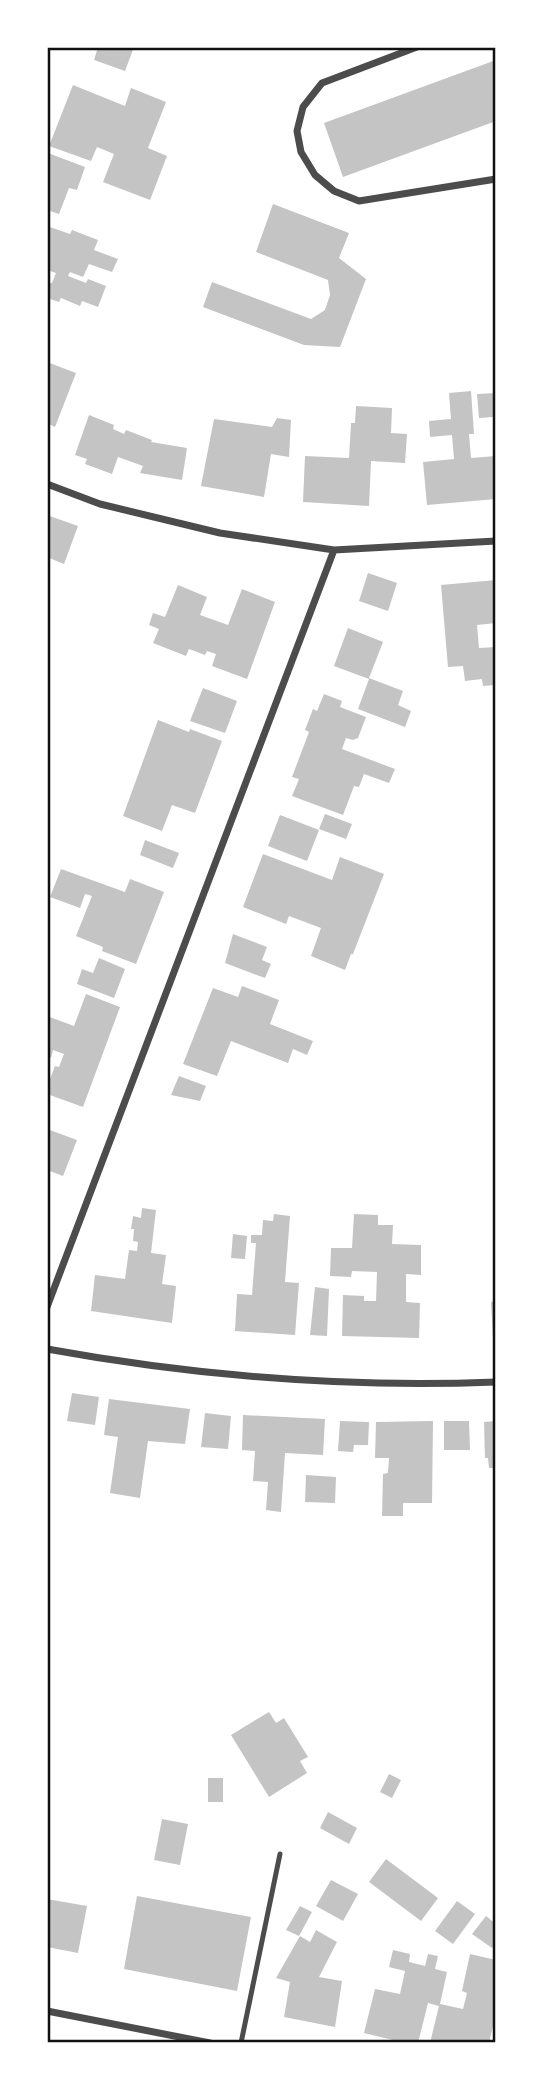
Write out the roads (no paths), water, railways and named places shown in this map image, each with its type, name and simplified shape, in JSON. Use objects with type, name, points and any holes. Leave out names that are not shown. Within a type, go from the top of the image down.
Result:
[{"type":"street","points":[[417,47],[322,83],[303,107],[297,131],[301,152],[315,175],[334,191],[359,201],[496,179]]},
{"type":"street","points":[[47,484],[100,504],[220,533],[334,550],[496,541]]},
{"type":"street","points":[[47,1307],[334,550]]},
{"type":"street","points":[[47,1349],[127,1364],[252,1376],[415,1384],[496,1382]]},
{"type":"street","points":[[47,2011],[210,2043]]},
{"type":"lane","points":[[241,2043],[280,1854]]}]
